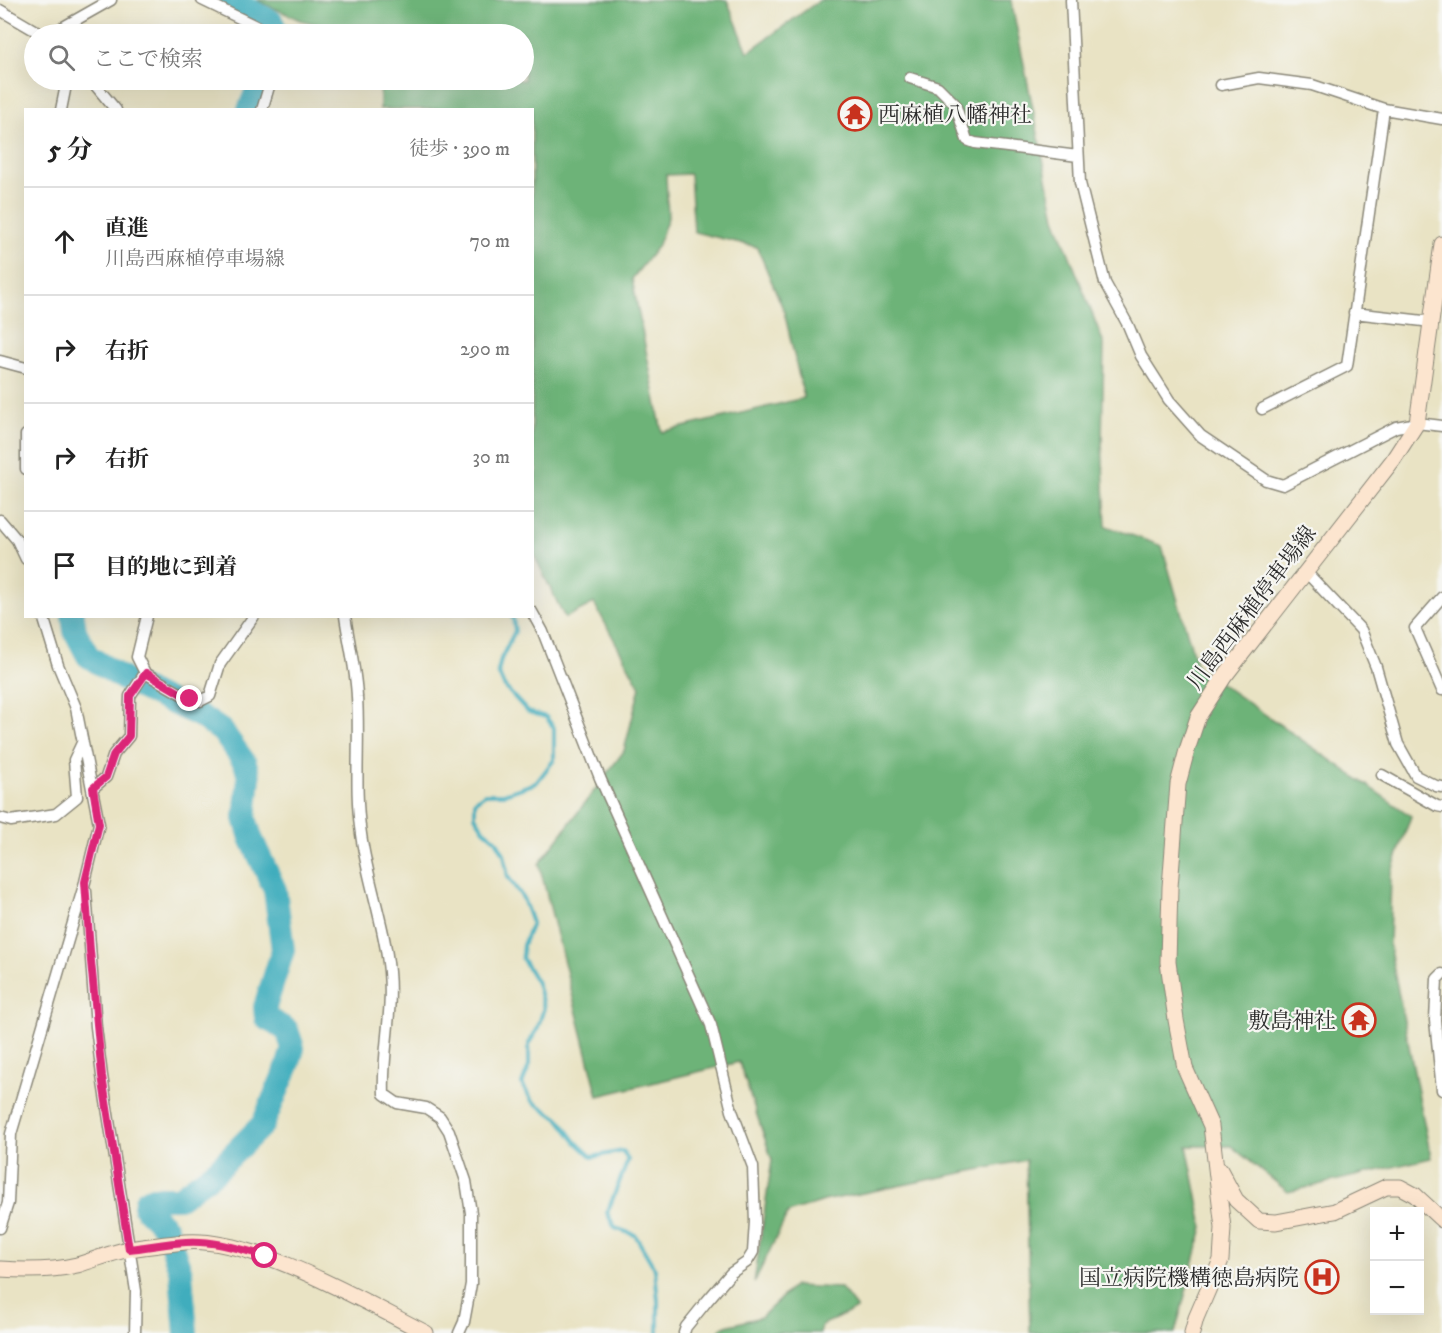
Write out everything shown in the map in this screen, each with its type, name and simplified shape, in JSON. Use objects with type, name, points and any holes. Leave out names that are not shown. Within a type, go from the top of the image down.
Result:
[{"type":"main road","name":"川島西麻植停車場線","points":[[1192,1333],[1196,1318],[1221,1260],[1223,1228],[1211,1126],[1185,1068],[1168,962],[1170,886],[1178,784],[1198,717],[1206,702],[1393,460],[1417,423],[1442,244]]},
{"type":"main road","points":[[1217,1165],[1236,1200],[1259,1221],[1276,1222],[1335,1211],[1386,1187],[1400,1187],[1415,1195],[1442,1220]]},
{"type":"main road","points":[[0,1269],[47,1269],[76,1265],[129,1249],[187,1242],[226,1245],[265,1256],[301,1271],[426,1333]]},
{"type":"street","points":[[69,24],[111,0]]},
{"type":"street","points":[[202,0],[252,24]]},
{"type":"street","points":[[1071,0],[1080,183],[1105,284],[1128,325],[1141,356],[1169,399],[1201,436],[1266,480],[1283,485],[1396,427],[1417,423],[1442,426]]},
{"type":"street","points":[[0,10],[24,24]]},
{"type":"street","points":[[909,78],[938,87],[955,104],[967,140],[1078,156]]},
{"type":"street","points":[[1221,85],[1259,78],[1312,85],[1384,110],[1442,118]]},
{"type":"street","points":[[61,108],[65,90]]},
{"type":"street","points":[[99,90],[114,108]]},
{"type":"street","points":[[263,108],[268,90]]},
{"type":"street","points":[[1262,409],[1347,366],[1384,110]]},
{"type":"street","points":[[1354,313],[1432,322]]},
{"type":"street","points":[[0,361],[24,367]]},
{"type":"street","points":[[0,520],[21,539]]},
{"type":"street","points":[[1306,572],[1361,630],[1376,667],[1398,744],[1416,776],[1439,787],[1439,807],[1382,775]]},
{"type":"street","points":[[1442,597],[1415,628],[1442,690]]},
{"type":"street","points":[[534,616],[543,632],[600,777],[711,1025],[732,1111],[753,1167],[755,1222],[753,1252],[747,1262],[731,1273],[707,1301],[686,1327],[684,1333]]},
{"type":"street","points":[[0,1228],[8,1203],[11,1134],[85,882],[99,824],[75,708],[58,665],[44,618]]},
{"type":"street","points":[[147,618],[137,657],[144,676],[190,699],[200,701],[210,696],[220,664],[253,618]]},
{"type":"street","points":[[345,618],[357,696],[357,804],[361,836],[389,972],[389,1020],[383,1067],[384,1094],[397,1103],[426,1108],[440,1117],[449,1131],[466,1181],[471,1213],[471,1284],[464,1322],[459,1333]]},
{"type":"street","points":[[93,788],[106,777],[114,754],[129,736],[130,696],[144,676]]},
{"type":"street","points":[[0,819],[11,821],[56,814],[77,797],[74,760],[82,743]]},
{"type":"street","points":[[85,882],[96,1027],[136,1291],[135,1333]]},
{"type":"street","points":[[1442,974],[1437,979],[1442,1090]]},
{"type":"green space","points":[[256,0],[727,0],[748,52],[820,0],[1011,0],[1055,218],[1104,344],[1102,442],[1106,526],[1162,546],[1197,667],[1411,816],[1391,874],[1389,945],[1431,1158],[1288,1192],[1231,1146],[1187,1146],[1203,1227],[1175,1333],[1030,1333],[1026,1160],[824,1201],[788,1213],[754,1283],[772,1160],[739,1062],[598,1096],[539,864],[624,751],[640,687],[594,603],[565,618],[534,555],[534,480],[537,469],[534,465],[534,108],[380,108],[380,90],[534,90],[534,24],[316,24],[300,20]],"holes":[[[690,174],[694,232],[757,247],[784,311],[804,398],[662,432],[632,279],[657,247],[668,218],[666,175]]]},
{"type":"green space","points":[[794,1286],[841,1288],[857,1309],[822,1325],[820,1333],[718,1333],[722,1327],[761,1317]]},
{"type":"waterway","points":[[229,0],[273,24]]},
{"type":"waterway","points":[[250,108],[257,90]]},
{"type":"waterway","points":[[73,618],[75,631],[88,656],[128,682],[200,716],[222,731],[245,763],[249,777],[245,818],[251,838],[275,890],[283,950],[265,1007],[266,1018],[287,1030],[293,1048],[288,1065],[263,1124],[216,1171],[179,1198],[153,1198],[146,1201],[145,1208],[166,1228],[181,1273],[186,1333]]},
{"type":"waterway","points":[[513,618],[515,631],[501,659],[498,672],[504,686],[528,712],[546,717],[554,728],[554,760],[536,783],[504,794],[485,794],[475,801],[475,816],[484,830],[496,840],[504,854],[508,877],[523,898],[532,923],[523,945],[522,958],[537,983],[544,1008],[537,1030],[529,1043],[529,1066],[522,1084],[532,1101],[559,1119],[576,1142],[592,1157],[623,1151],[628,1160],[607,1213],[615,1228],[635,1235],[655,1269],[658,1333]]},
{"type":"place","name":"西麻植八幡神社","points":[[855,114]]},
{"type":"place","name":"敷島神社","points":[[1359,1020]]},
{"type":"place","name":"国立病院機構徳島病院","points":[[1322,1277]]},
{"type":"route","points":[[190,699],[146,673],[130,696],[129,736],[114,754],[106,777],[93,788],[99,824],[85,882],[102,1076],[129,1249],[207,1242],[265,1256]]}]
